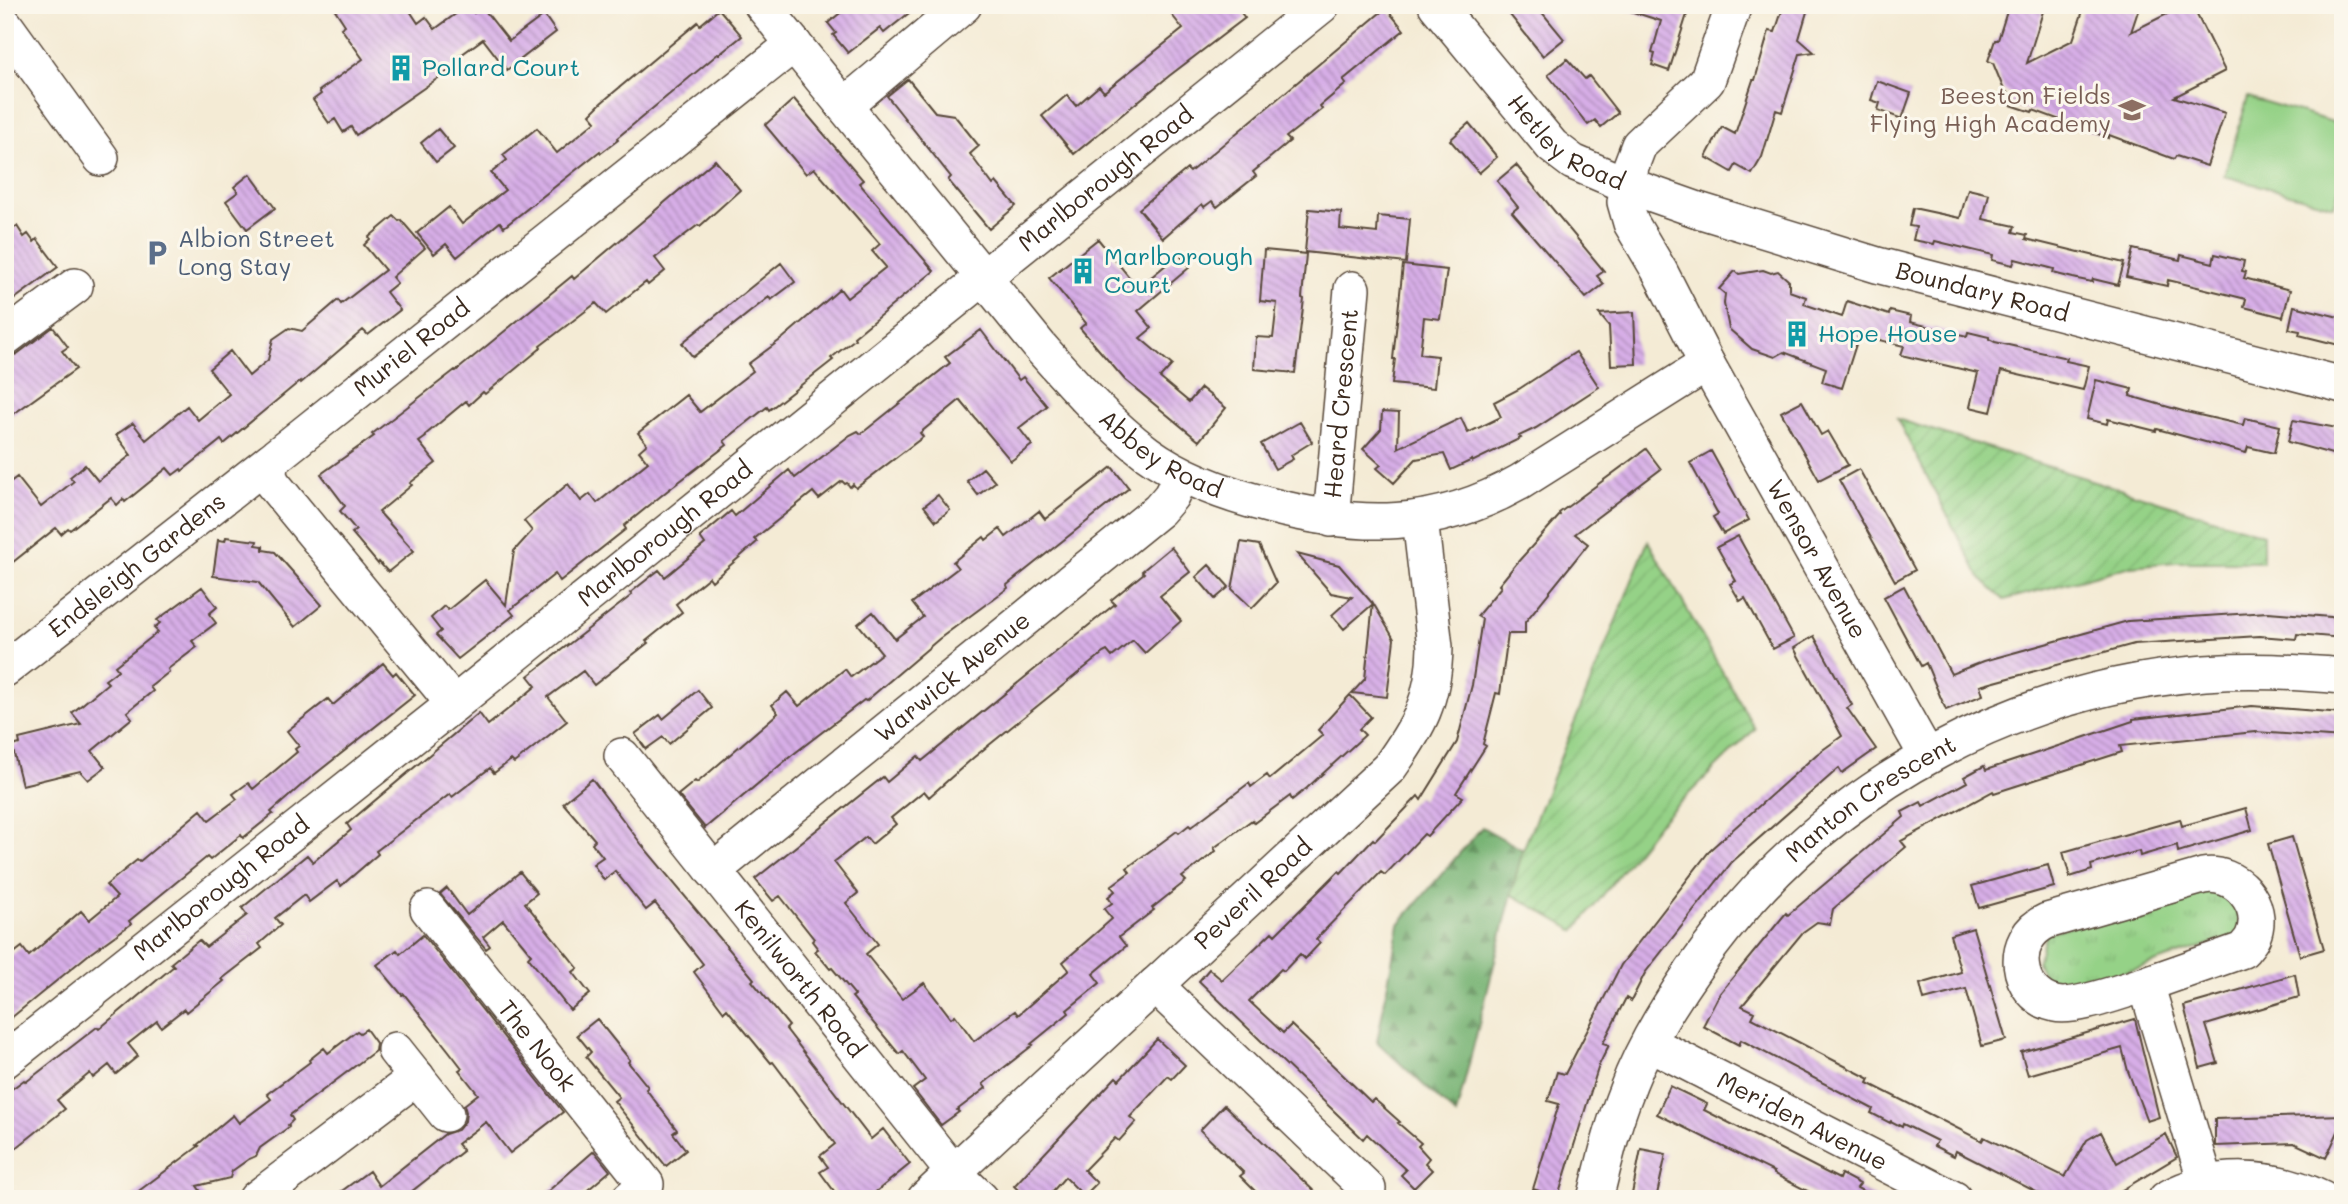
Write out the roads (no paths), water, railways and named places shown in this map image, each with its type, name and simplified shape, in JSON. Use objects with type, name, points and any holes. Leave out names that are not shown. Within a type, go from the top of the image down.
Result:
[{"type":"street","name":"Abbey Road","points":[[762,5],[1073,384],[1146,452],[1181,475],[1239,498],[1331,519],[1374,522],[1420,519],[1461,510],[1498,495],[1707,364]]},
{"type":"street","points":[[844,106],[964,5]]},
{"type":"street","name":"Marlborough Road","points":[[5,1060],[454,704],[1322,5]]},
{"type":"street","name":"Hetley Road","points":[[1436,5],[1552,146],[1573,162],[1627,185],[1625,202],[1631,223],[1660,272],[1707,364]]},
{"type":"street","points":[[1627,185],[1639,145],[1707,81],[1734,5]]},
{"type":"street","points":[[5,25],[102,158]]},
{"type":"street","name":"Muriel Road","points":[[270,461],[794,44]]},
{"type":"street","name":"Boundary Road","points":[[1627,185],[1698,210],[1877,265],[2343,386]]},
{"type":"street","points":[[5,338],[75,286]]},
{"type":"street","name":"Heard Crescent","points":[[1331,519],[1352,289]]},
{"type":"street","name":"Wensor Avenue","points":[[1707,364],[1927,756]]},
{"type":"street","points":[[270,461],[269,476],[273,484],[454,704]]},
{"type":"street","name":"Endsleigh Gardens","points":[[5,669],[270,461]]},
{"type":"street","name":"Warwick Avenue","points":[[713,871],[1159,510],[1171,496],[1181,475]]},
{"type":"street","name":"Peveril Road","points":[[925,1199],[1389,768],[1418,723],[1429,697],[1434,667],[1435,647],[1420,519]]},
{"type":"street","name":"Manton Crescent","points":[[1595,1199],[1623,1099],[1649,1044],[1692,969],[1756,890],[1832,820],[1927,756],[2007,720],[2067,698],[2142,681],[2206,673],[2266,671],[2343,676]]},
{"type":"street","name":"Kenilworth Road","points":[[622,756],[953,1172],[981,1199]]},
{"type":"street","points":[[2216,874],[2236,882],[2255,907],[2256,922],[2252,937],[2243,950],[2146,984],[2067,1006],[2053,1004],[2041,998],[2026,980],[2021,965],[2021,952],[2031,932],[2047,921],[2203,876],[2216,874]]},
{"type":"street","name":"The Nook","points":[[428,909],[638,1191]]},
{"type":"street","points":[[2146,984],[2206,1183]]},
{"type":"street","points":[[1155,985],[1368,1189]]},
{"type":"street","name":"Meriden Avenue","points":[[1649,1044],[1954,1199]]},
{"type":"street","points":[[396,1050],[446,1114]]},
{"type":"street","points":[[256,1199],[417,1077]]},
{"type":"street","points":[[2166,1199],[2224,1179],[2258,1181],[2305,1191],[2322,1199]]},
{"type":"place","name":"Pollard Court","points":[[401,68]]},
{"type":"place","name":"Beeston Fields Flying High Academy","points":[[2132,110]]},
{"type":"place","name":"Albion Street Long Stay","points":[[157,253]]},
{"type":"place","name":"Marlborough Court","points":[[1083,271]]},
{"type":"place","name":"Hope House","points":[[1797,334]]}]
